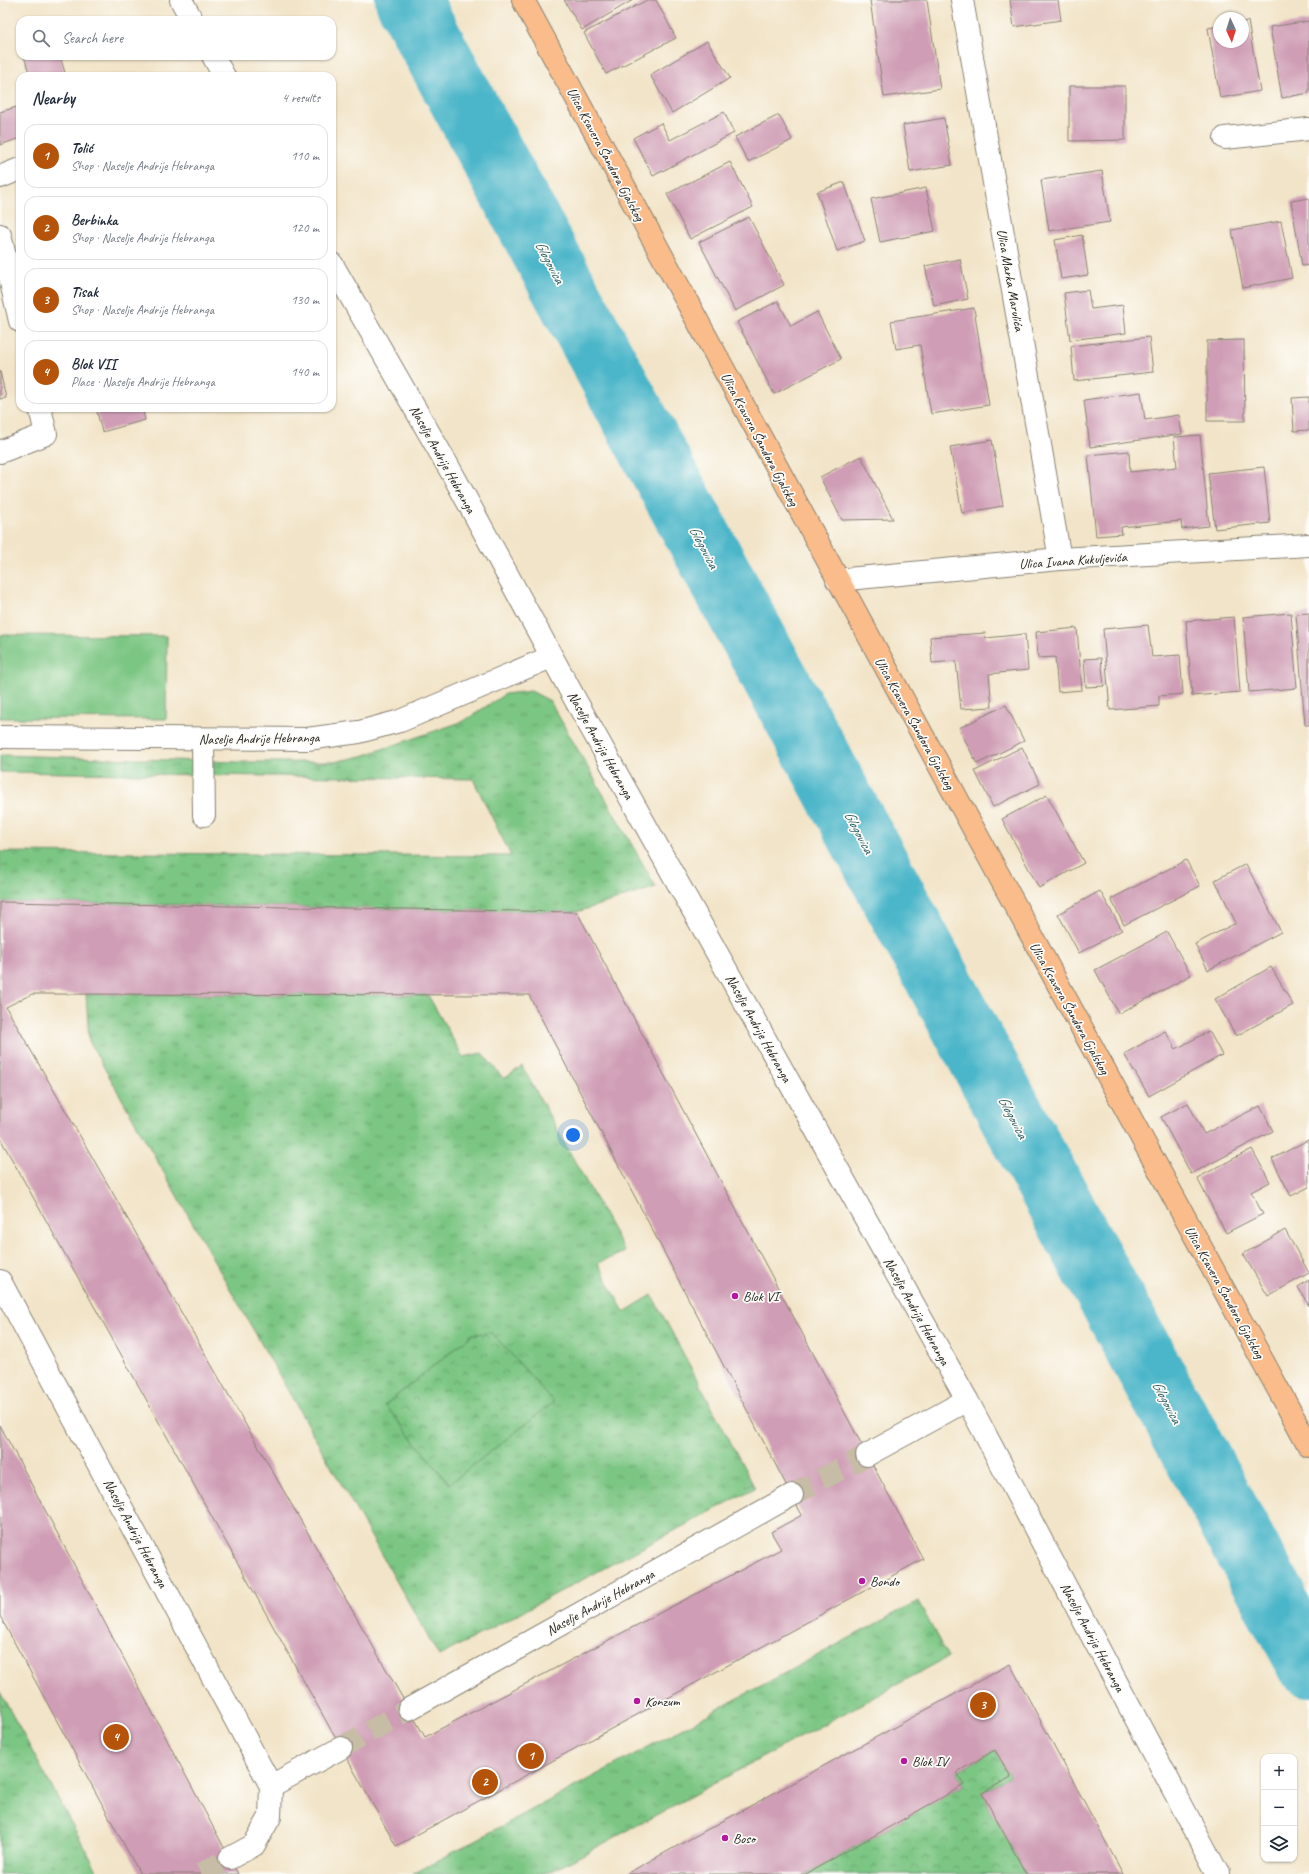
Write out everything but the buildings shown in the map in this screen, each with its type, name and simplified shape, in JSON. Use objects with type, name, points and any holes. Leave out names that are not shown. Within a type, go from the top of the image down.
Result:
[{"type":"main road","name":"Ulica Ksavera Šandora Gjalskog","points":[[523,0],[837,580],[1302,1420],[1309,1446]]},
{"type":"street","points":[[181,0],[190,16]]},
{"type":"street","name":"Ulica Marka Marulića","points":[[962,0],[1060,560]]},
{"type":"street","points":[[215,60],[221,72]]},
{"type":"street","points":[[1225,138],[1309,129]]},
{"type":"street","points":[[0,177],[16,171]]},
{"type":"street","points":[[0,235],[16,304]]},
{"type":"street","name":"Naselje Andrije Hebranga","points":[[336,271],[452,473],[551,656],[966,1400],[1218,1874]]},
{"type":"street","points":[[0,452],[46,434],[41,412]]},
{"type":"street","name":"Ulica Ivana Kukuljevića","points":[[837,580],[1060,560],[1309,545]]},
{"type":"street","name":"Naselje Andrije Hebranga","points":[[0,737],[307,739],[358,732],[400,721],[551,656]]},
{"type":"street","points":[[203,739],[204,815]]},
{"type":"street","name":"Naselje Andrije Hebranga","points":[[0,1281],[271,1786]]},
{"type":"street","points":[[867,1455],[966,1400]]},
{"type":"street","name":"Naselje Andrije Hebranga","points":[[409,1709],[792,1495]]},
{"type":"street","points":[[230,1858],[254,1844],[270,1817],[271,1786],[341,1748]]},
{"type":"green space","points":[[0,635],[167,636],[166,719],[0,718]]},
{"type":"green space","points":[[531,691],[550,701],[656,887],[577,912],[0,902],[0,852],[511,856],[473,779],[0,772],[0,755],[238,762],[334,762],[362,756],[464,721],[505,694]]},
{"type":"green space","points":[[86,994],[428,995],[463,1057],[482,1053],[504,1079],[522,1066],[625,1252],[598,1263],[624,1312],[652,1295],[755,1488],[439,1656],[89,1041]]},
{"type":"green space","points":[[492,1333],[554,1402],[449,1484],[385,1405],[473,1334]]},
{"type":"green space","points":[[918,1601],[948,1657],[560,1867],[546,1874],[413,1874]]},
{"type":"green space","points":[[0,1692],[99,1874],[0,1874]]},
{"type":"green space","points":[[995,1750],[1011,1777],[982,1793],[1026,1874],[806,1874],[964,1785],[957,1772]]},
{"type":"waterway","name":"Glogovica","points":[[408,0],[1309,1664]]},
{"type":"tunnel","points":[[792,1495],[867,1455]]},
{"type":"tunnel","points":[[341,1748],[409,1709]]},
{"type":"tunnel","points":[[201,1874],[230,1858]]},
{"type":"place","name":"Blok VI","points":[[735,1296]]},
{"type":"place","name":"Bondo","points":[[862,1581]]},
{"type":"place","name":"Konzum","points":[[637,1701]]},
{"type":"place","name":"Tisak","points":[[983,1705]]},
{"type":"place","name":"Blok VII","points":[[116,1737]]},
{"type":"place","name":"Tolić","points":[[531,1756]]},
{"type":"place","name":"Blok IV","points":[[904,1761]]},
{"type":"place","name":"Berbinka","points":[[485,1782]]},
{"type":"place","name":"Boso","points":[[725,1838]]}]
